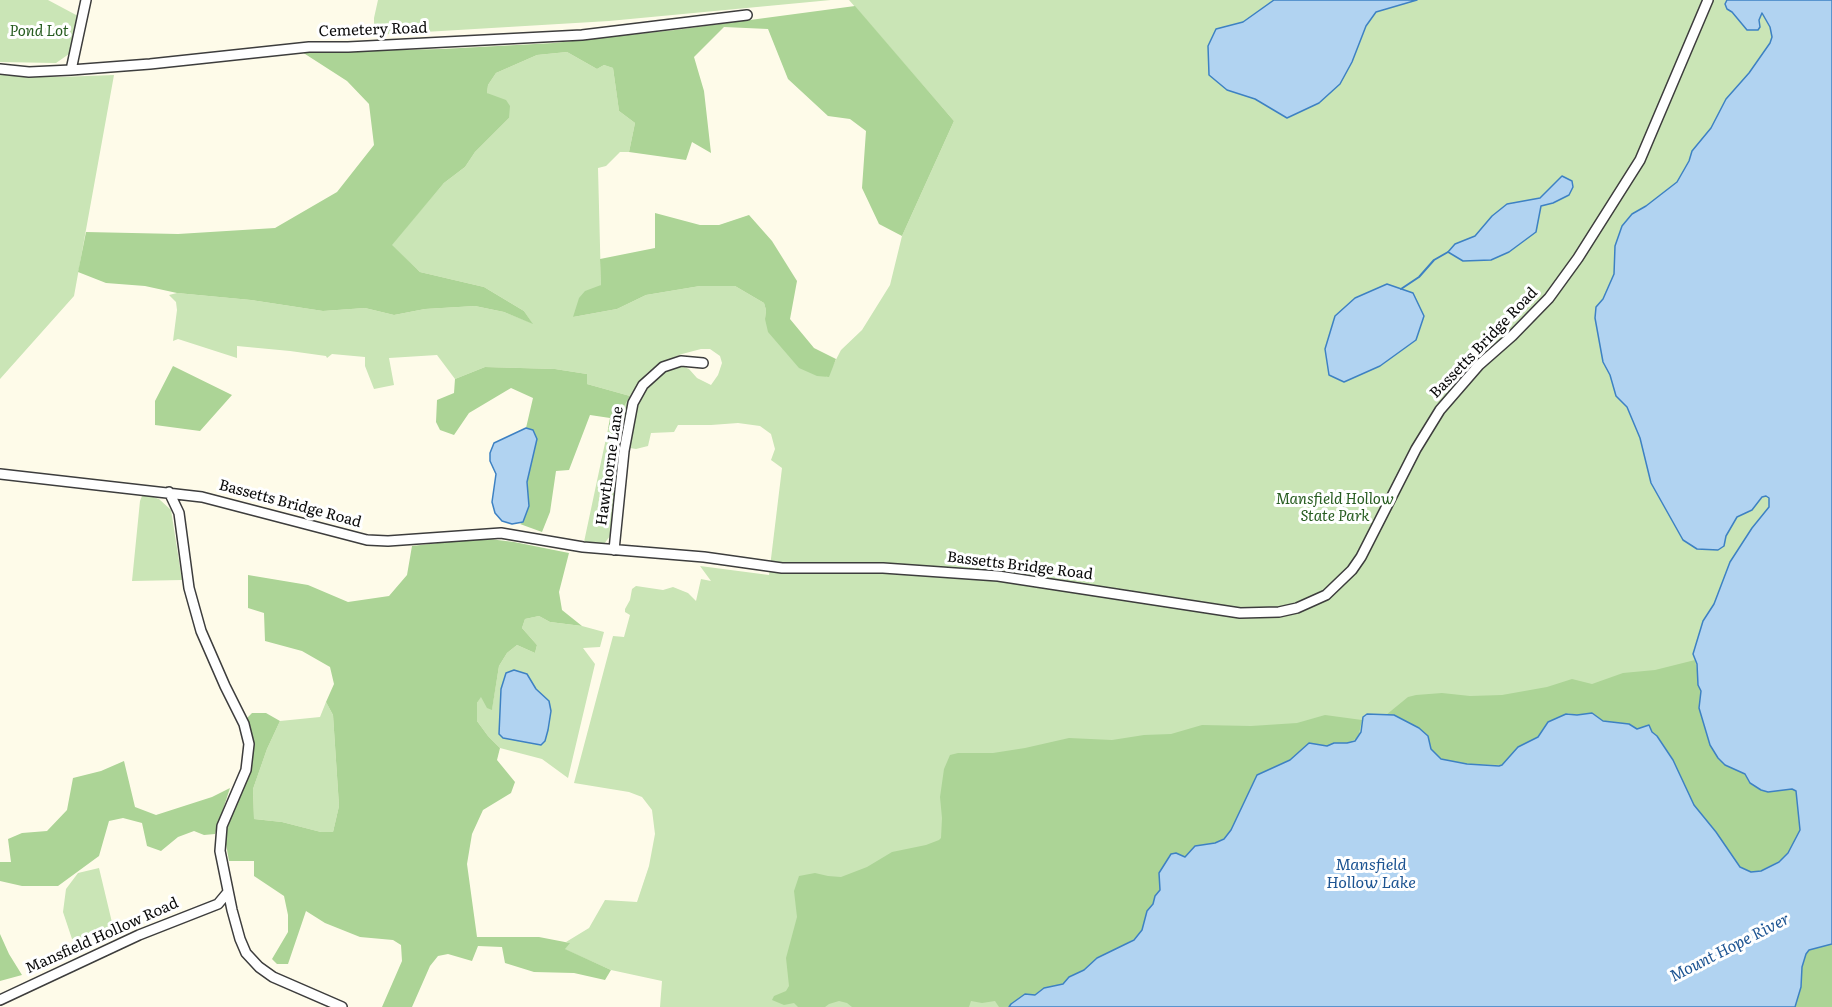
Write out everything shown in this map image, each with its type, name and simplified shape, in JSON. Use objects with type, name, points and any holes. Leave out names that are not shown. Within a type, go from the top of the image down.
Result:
[{"type":"street","points":[[71,70],[86,0]]},
{"type":"street","name":"Bassetts Bridge Road","points":[[0,474],[191,495],[367,540],[388,541],[501,533],[562,544],[704,557],[782,568],[891,568],[998,576],[1240,613],[1279,612],[1312,602],[1341,582],[1361,557],[1401,476],[1428,427],[1448,399],[1479,365],[1512,336],[1548,298],[1602,223],[1649,142],[1708,0]]},
{"type":"street","name":"Cemetery Road","points":[[0,69],[28,72],[71,70],[309,47],[582,35],[747,15]]},
{"type":"street","name":"Hawthorne Lane","points":[[614,550],[624,451],[633,403],[643,384],[663,366],[681,361],[703,363]]},
{"type":"street","points":[[169,492],[179,513],[189,588],[201,631],[244,724],[249,744],[246,770],[222,826],[220,851],[232,910],[246,953],[259,967],[273,977],[342,1007]]},
{"type":"street","points":[[179,513],[191,495]]},
{"type":"street","name":"Mansfield Hollow Road","points":[[0,1000],[139,935],[218,904],[228,892]]},
{"type":"street","points":[[218,904],[232,910]]},
{"type":"green space","name":"Pond Lot","points":[[0,0],[48,0],[78,16],[69,54],[56,63],[0,62]]},
{"type":"green space","points":[[378,0],[831,0],[609,21],[374,35],[374,18]]},
{"type":"green space","name":"Mansfield Hollow State Park","points":[[849,0],[1832,0],[1832,1007],[660,1007],[662,981],[611,970],[564,949],[569,943],[566,942],[589,928],[605,900],[637,902],[649,866],[655,834],[652,810],[642,797],[629,792],[574,783],[613,636],[624,637],[630,615],[625,612],[625,609],[632,589],[636,586],[663,590],[673,587],[688,593],[696,601],[701,579],[711,581],[700,566],[769,575],[782,468],[771,460],[775,449],[771,434],[760,426],[738,423],[678,425],[674,432],[651,433],[648,446],[630,448],[636,404],[656,378],[673,366],[682,366],[689,369],[697,378],[711,385],[722,363],[720,356],[710,349],[682,354],[660,363],[647,373],[630,396],[587,384],[587,374],[555,369],[485,367],[455,379],[437,355],[389,358],[394,385],[374,389],[365,366],[365,357],[332,354],[327,358],[290,351],[237,346],[237,358],[178,339],[173,341],[177,310],[176,302],[169,295],[177,293],[251,300],[323,311],[365,308],[394,315],[425,309],[475,306],[504,312],[532,323],[524,311],[484,287],[420,272],[391,245],[444,183],[465,167],[475,152],[509,118],[487,93],[488,85],[496,73],[537,55],[567,52],[597,69],[604,65],[613,68],[619,111],[635,123],[629,152],[620,152],[606,166],[598,168],[601,285],[573,317],[617,309],[646,295],[700,286],[735,286],[764,303],[765,319],[827,377],[841,350],[862,330],[890,285],[902,236],[954,121]]},
{"type":"green space","points":[[855,6],[954,121],[902,236],[879,224],[862,188],[866,131],[850,119],[828,116],[788,79],[768,29],[724,27],[694,57],[704,91],[711,153],[692,142],[686,160],[629,152],[635,123],[619,111],[613,68],[604,65],[597,69],[567,52],[537,55],[496,73],[488,85],[487,93],[506,100],[510,106],[509,118],[475,152],[465,167],[444,183],[392,245],[420,272],[484,287],[524,311],[533,324],[504,312],[475,306],[425,309],[394,315],[365,308],[323,311],[251,300],[177,293],[145,286],[106,283],[78,272],[86,232],[178,234],[275,228],[337,192],[374,145],[369,104],[347,81],[302,52],[442,49],[554,43],[675,30]]},
{"type":"green space","points":[[0,74],[61,77],[114,75],[74,296],[0,379]]},
{"type":"green space","points":[[655,213],[700,225],[719,225],[749,215],[772,241],[797,281],[790,319],[814,348],[836,359],[829,377],[817,376],[799,368],[768,332],[764,303],[735,286],[700,286],[646,295],[617,309],[573,317],[579,298],[585,291],[601,285],[600,259],[655,248]]},
{"type":"green space","points":[[173,366],[232,395],[200,431],[155,425],[155,401]]},
{"type":"green space","points":[[485,367],[555,369],[587,374],[587,384],[630,396],[615,422],[608,429],[610,418],[590,415],[569,470],[556,471],[550,512],[542,532],[520,524],[529,506],[527,482],[537,439],[533,430],[526,428],[533,398],[511,388],[469,413],[454,435],[440,430],[436,422],[437,400],[454,393],[455,379]]},
{"type":"green space","points":[[630,396],[619,442],[610,536],[604,544],[584,542],[608,429],[615,422]]},
{"type":"green space","points":[[148,495],[159,499],[171,510],[182,580],[132,581],[140,501],[142,496]]},
{"type":"green space","points":[[481,538],[569,553],[559,592],[562,610],[582,626],[550,622],[539,616],[525,619],[522,628],[537,645],[535,653],[517,645],[507,653],[499,666],[492,710],[487,708],[481,697],[477,703],[477,721],[500,748],[497,760],[515,782],[511,793],[483,810],[472,834],[467,864],[477,937],[539,937],[570,943],[565,949],[611,970],[605,980],[574,973],[534,972],[505,963],[502,947],[478,946],[472,961],[448,954],[438,956],[430,966],[412,1007],[382,1007],[402,961],[401,945],[393,940],[360,937],[325,923],[306,911],[288,964],[277,964],[272,959],[288,932],[288,915],[284,896],[254,876],[254,861],[229,861],[226,844],[227,829],[250,767],[253,737],[246,719],[252,713],[266,713],[280,721],[253,789],[254,819],[282,822],[321,832],[333,832],[339,806],[333,715],[326,702],[334,684],[330,667],[302,651],[265,641],[264,613],[248,608],[248,575],[308,585],[348,602],[389,596],[407,575],[412,546]]},
{"type":"green space","points":[[539,616],[550,622],[582,626],[604,632],[600,647],[583,648],[595,664],[568,778],[542,759],[500,748],[477,721],[477,703],[481,696],[492,709],[499,666],[507,653],[517,645],[535,653],[537,645],[522,628],[525,619]]},
{"type":"green space","points":[[1695,660],[1701,691],[1699,708],[1710,745],[1717,757],[1725,765],[1745,774],[1750,784],[1761,790],[1768,792],[1796,790],[1800,832],[1784,858],[1761,871],[1744,870],[1736,863],[1716,832],[1694,805],[1672,758],[1650,726],[1637,729],[1629,724],[1603,721],[1592,713],[1577,715],[1568,713],[1548,722],[1538,737],[1518,747],[1502,765],[1467,764],[1441,759],[1431,749],[1428,736],[1419,728],[1394,715],[1386,715],[1408,697],[1416,695],[1442,693],[1470,696],[1502,695],[1547,687],[1572,679],[1592,684],[1623,673],[1655,670]]},
{"type":"green space","points":[[326,702],[333,715],[339,806],[333,832],[321,832],[282,822],[254,819],[253,789],[280,721],[320,717]]},
{"type":"green space","points":[[1325,715],[1362,720],[1358,738],[1347,743],[1327,746],[1309,743],[1290,760],[1257,775],[1226,837],[1215,843],[1195,846],[1185,857],[1175,853],[1169,856],[1159,877],[1161,889],[1147,911],[1138,936],[1117,950],[1097,958],[1084,970],[1069,977],[1063,984],[1044,988],[1035,995],[1025,994],[1009,1007],[999,1007],[995,1001],[982,1003],[971,1001],[969,1007],[852,1007],[839,1001],[825,1007],[798,1007],[794,1003],[784,1005],[772,1000],[774,996],[786,991],[789,986],[786,958],[797,917],[794,891],[799,876],[815,873],[841,877],[867,867],[892,852],[939,840],[942,818],[940,797],[944,769],[950,755],[993,753],[1069,738],[1112,740],[1171,734],[1202,725],[1251,726],[1297,723]]},
{"type":"green space","points":[[124,761],[135,807],[156,815],[212,797],[230,788],[215,834],[204,835],[194,831],[178,837],[161,851],[147,846],[142,823],[123,818],[109,821],[99,856],[58,886],[22,886],[0,881],[0,862],[11,862],[8,839],[22,833],[47,831],[67,810],[73,778],[101,771]]},
{"type":"green space","points":[[99,868],[115,935],[72,939],[63,912],[66,889],[78,873]]},
{"type":"green space","points":[[0,934],[22,975],[0,981]]},
{"type":"green space","points":[[1832,944],[1832,1007],[1795,1007],[1801,987],[1802,967],[1806,954],[1809,950]]},
{"type":"water","points":[[1274,0],[1417,0],[1376,12],[1366,26],[1352,62],[1340,84],[1319,103],[1287,118],[1255,99],[1227,90],[1209,75],[1208,46],[1216,29],[1243,22]]},
{"type":"water","name":"Mansfield Hollow Lake","points":[[1727,0],[1832,0],[1832,944],[1809,950],[1806,954],[1802,967],[1801,987],[1795,1007],[1009,1007],[1025,994],[1035,995],[1044,988],[1063,984],[1069,977],[1084,970],[1097,958],[1134,940],[1142,930],[1147,911],[1160,890],[1159,873],[1171,854],[1176,853],[1185,857],[1195,846],[1224,839],[1231,830],[1257,775],[1290,760],[1309,743],[1327,746],[1355,741],[1361,732],[1363,717],[1367,714],[1394,715],[1419,728],[1428,736],[1431,749],[1441,759],[1467,764],[1499,766],[1518,747],[1538,737],[1548,722],[1566,714],[1592,713],[1603,721],[1629,724],[1637,729],[1649,725],[1673,760],[1694,805],[1740,867],[1751,872],[1761,871],[1779,862],[1788,853],[1800,830],[1796,791],[1792,789],[1768,792],[1761,790],[1750,783],[1745,774],[1725,765],[1718,758],[1710,745],[1699,708],[1701,691],[1693,654],[1703,621],[1714,604],[1730,562],[1769,507],[1769,498],[1762,497],[1752,510],[1737,517],[1726,536],[1724,546],[1718,550],[1697,549],[1683,540],[1651,483],[1640,438],[1627,407],[1616,396],[1610,375],[1603,362],[1595,318],[1596,307],[1603,299],[1614,274],[1615,246],[1622,226],[1632,214],[1677,182],[1692,151],[1711,128],[1726,99],[1749,73],[1770,43],[1772,37],[1770,27],[1762,13],[1758,30],[1747,30],[1727,9],[1725,4]]},
{"type":"water","points":[[1562,176],[1572,181],[1573,187],[1569,195],[1541,206],[1536,232],[1509,252],[1491,260],[1463,261],[1448,252],[1455,244],[1475,236],[1492,216],[1507,204],[1540,198]]},
{"type":"water","points":[[1387,284],[1413,293],[1424,316],[1416,340],[1380,366],[1344,382],[1329,375],[1325,349],[1335,316],[1355,298]]},
{"type":"water","points":[[526,428],[533,430],[537,439],[527,482],[529,506],[523,522],[512,524],[502,521],[495,513],[492,502],[496,474],[490,461],[490,453],[494,443]]},
{"type":"water","points":[[514,670],[527,674],[536,689],[549,701],[551,711],[548,730],[545,741],[541,745],[503,738],[499,734],[501,689],[506,673]]},
{"type":"waterway","points":[[1401,289],[1419,277],[1434,260],[1448,252]]},
{"type":"water label","name":"Mount Hope River","points":[[1730,948]]}]
